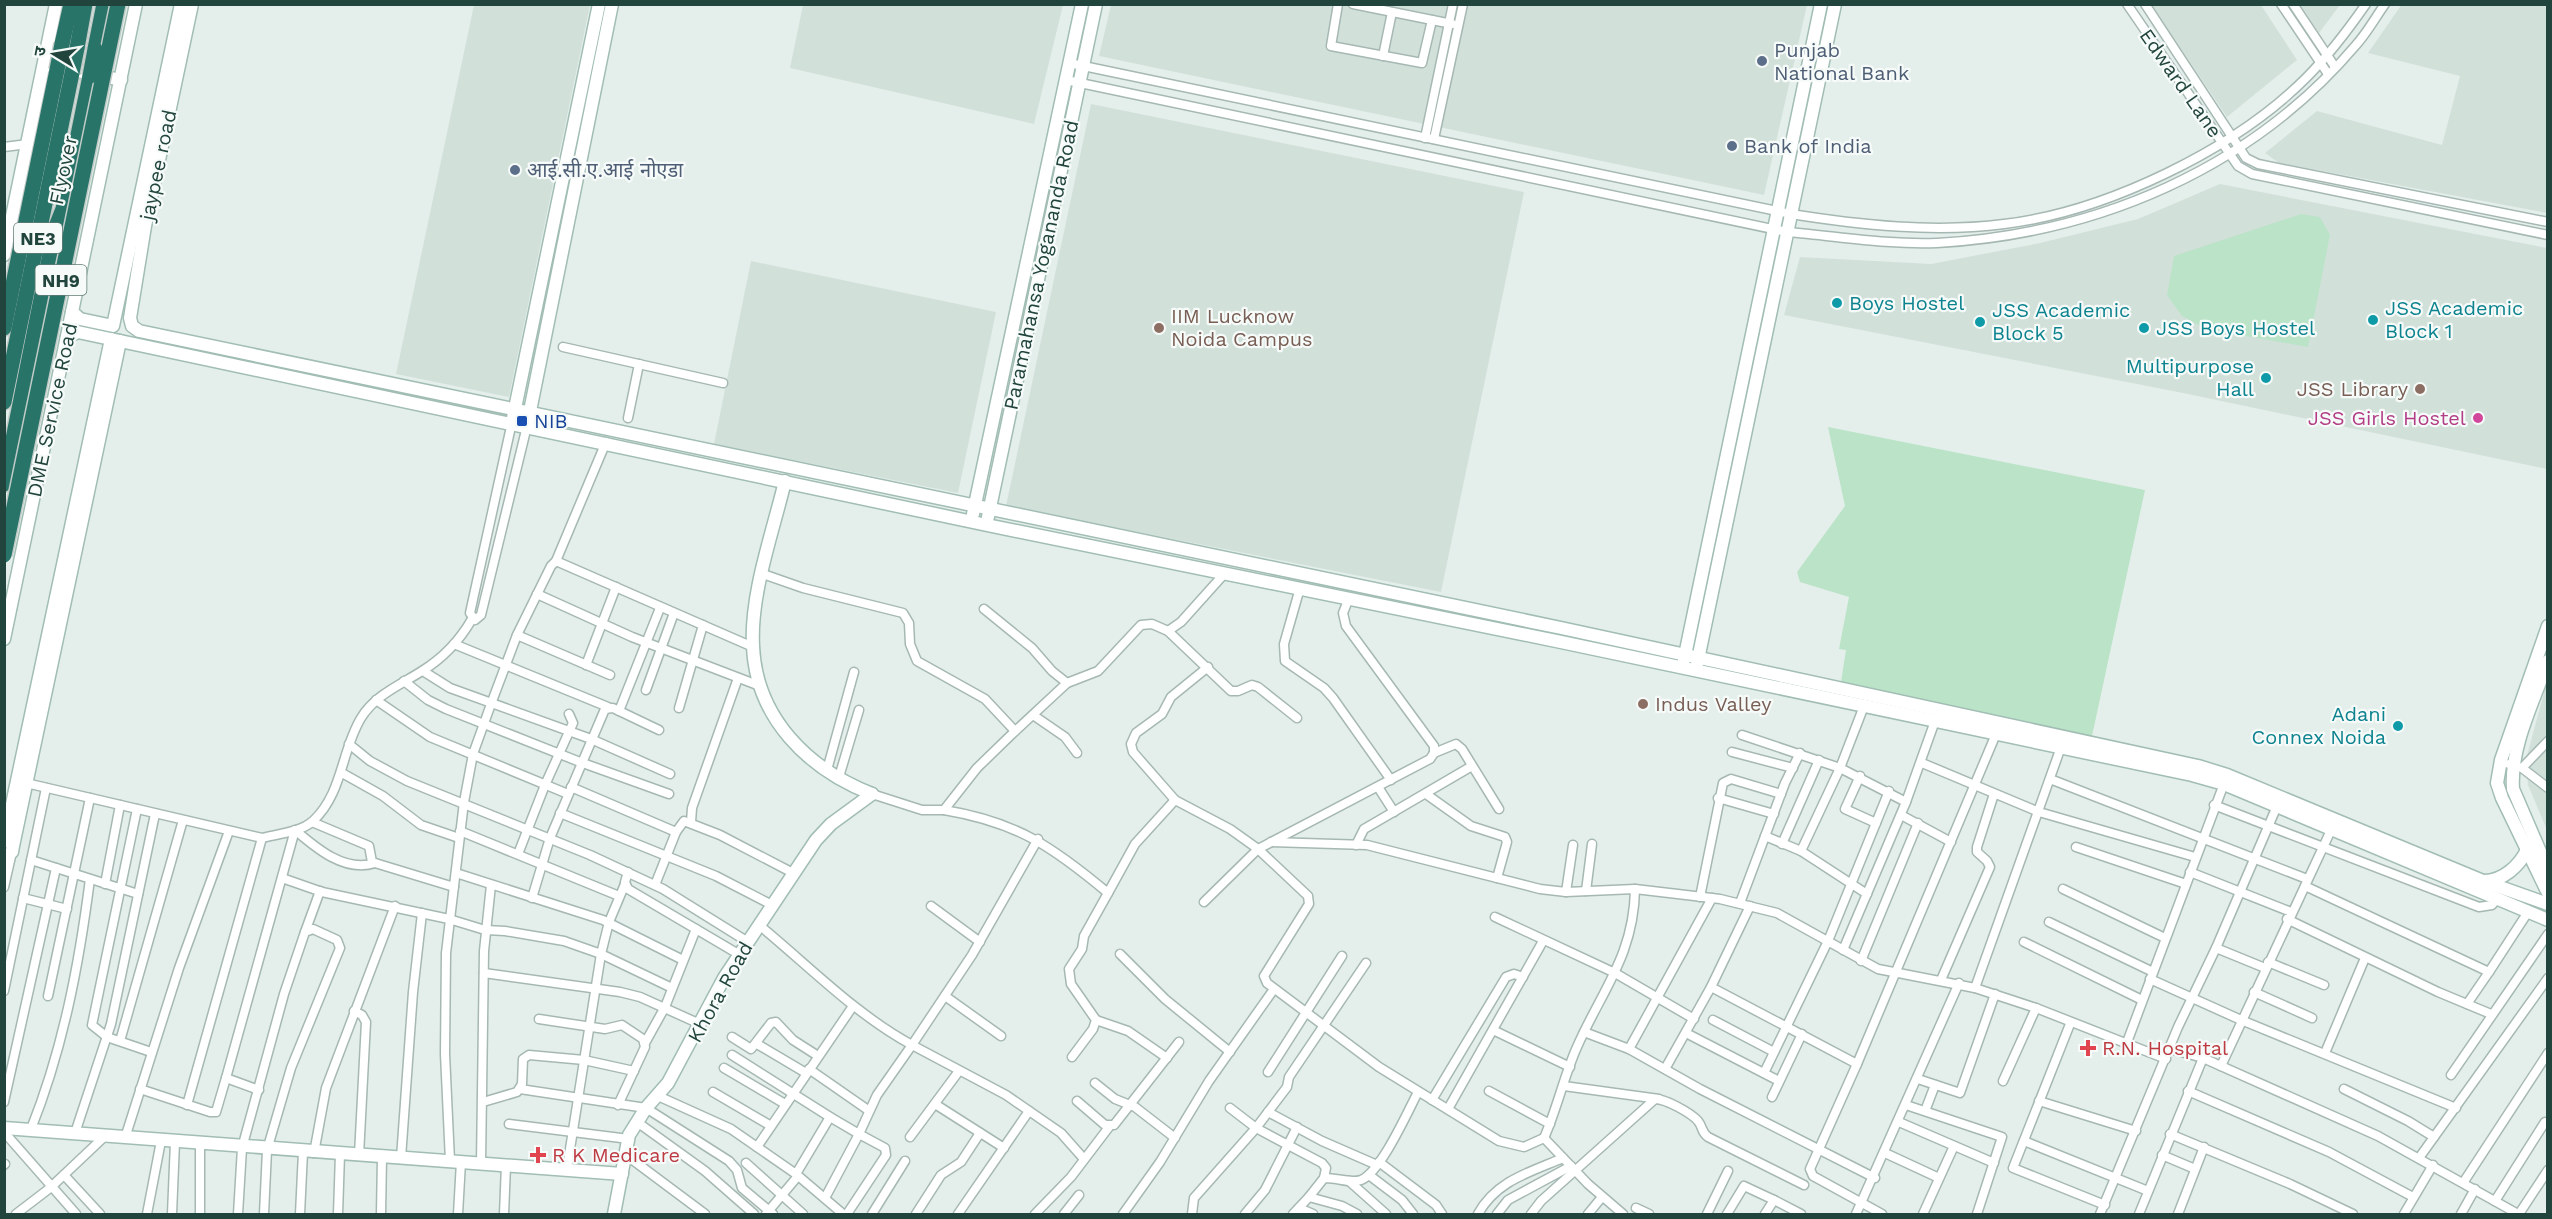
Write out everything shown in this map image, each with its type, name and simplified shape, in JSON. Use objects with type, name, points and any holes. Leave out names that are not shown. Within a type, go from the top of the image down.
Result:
[{"type":"highway","points":[[6,321],[71,4]]},
{"type":"highway","name":"NE3","points":[[4,402],[85,4]]},
{"type":"highway","name":"NE3","points":[[4,484],[55,229],[63,209],[104,4]]},
{"type":"highway","name":"Flyover","points":[[4,555],[118,4]]},
{"type":"street","points":[[4,255],[56,4]]},
{"type":"street","name":"DME Service Road","points":[[4,639],[136,4]]},
{"type":"street","points":[[72,312],[80,319],[113,326],[145,200],[181,4]]},
{"type":"street","name":"jaypee road","points":[[192,4],[145,200],[130,318],[132,327],[139,331],[513,416]]},
{"type":"street","points":[[472,619],[470,613],[599,4]]},
{"type":"street","points":[[472,619],[479,619],[481,615],[528,420],[612,4]]},
{"type":"street","name":"Paramahansa Yogananda Road","points":[[972,521],[1082,4]]},
{"type":"street","name":"Paramahansa Yogananda Road","points":[[987,525],[1096,4]]},
{"type":"street","points":[[1338,4],[1331,46],[1422,63],[1432,20]]},
{"type":"street","points":[[1353,4],[1454,25]]},
{"type":"street","points":[[1453,4],[1454,25]]},
{"type":"street","points":[[1430,138],[1454,25],[1463,4]]},
{"type":"street","points":[[1683,661],[1821,4]]},
{"type":"street","points":[[1697,664],[1835,4]]},
{"type":"street","name":"Edward Lane","points":[[2127,4],[2238,166],[2252,174],[2547,235]]},
{"type":"street","name":"Edward Lane","points":[[2145,4],[2240,151]]},
{"type":"street","points":[[2281,4],[2328,74]]},
{"type":"street","points":[[2293,4],[2334,67]]},
{"type":"street","points":[[1069,63],[1791,214],[1831,220],[1940,228],[2003,224],[2056,215],[2180,167],[2253,121],[2305,79],[2366,4]]},
{"type":"street","points":[[1066,80],[1774,229],[1872,241],[1923,242],[2003,238],[2052,229],[2103,214],[2180,182],[2229,153],[2240,151],[2328,74],[2356,45],[2385,4]]},
{"type":"street","points":[[1383,56],[1392,12]]},
{"type":"street","points":[[48,44],[125,59]]},
{"type":"street","points":[[44,65],[52,64],[121,80]]},
{"type":"street","points":[[4,147],[28,144]]},
{"type":"street","points":[[2240,151],[2258,164],[2547,222]]},
{"type":"street","points":[[67,337],[78,332],[513,416],[606,442],[987,525],[1349,598],[1683,661]]},
{"type":"street","points":[[4,887],[7,850],[116,340]]},
{"type":"street","points":[[562,347],[723,383]]},
{"type":"street","points":[[628,418],[639,364]]},
{"type":"street","points":[[528,420],[990,509],[1228,559],[1697,664],[2198,766],[2277,806],[2547,920]]},
{"type":"street","points":[[458,1215],[445,1006],[449,919],[459,835],[473,754],[517,635],[551,566],[556,561],[606,442]]},
{"type":"street","points":[[785,481],[757,596],[753,647],[760,686],[776,722],[790,740],[827,770],[872,794],[922,810],[944,810],[984,819],[1038,839],[1062,855],[1108,893]]},
{"type":"street","points":[[1168,631],[1181,622],[1225,573],[1228,559]]},
{"type":"street","points":[[556,561],[753,647]]},
{"type":"street","points":[[763,574],[803,588],[903,613],[909,623],[910,644],[918,661],[986,699],[1015,731]]},
{"type":"street","points":[[586,665],[616,587]]},
{"type":"street","points":[[1300,588],[1284,644],[1285,661],[1324,688],[1333,698],[1391,780]]},
{"type":"street","points":[[537,594],[659,648],[760,686]]},
{"type":"street","points":[[1204,902],[1258,849],[1430,759],[1434,753],[1434,746],[1346,626],[1343,613],[1349,598]]},
{"type":"street","points":[[619,711],[660,608]]},
{"type":"street","points":[[984,609],[1032,648],[1052,671],[1067,682]]},
{"type":"street","points":[[646,690],[659,648],[674,613]]},
{"type":"street","points":[[26,783],[262,838],[295,830],[312,822],[330,798],[342,773],[349,744],[361,718],[376,700],[423,671],[454,644],[472,619]]},
{"type":"street","points":[[944,810],[977,768],[1067,682],[1098,671],[1142,625],[1152,624],[1168,631],[1231,691],[1239,691],[1252,685],[1258,687],[1297,718]]},
{"type":"street","points":[[679,708],[703,625]]},
{"type":"street","points":[[2547,626],[2501,760],[2497,783],[2547,893]]},
{"type":"street","points":[[517,635],[610,675]]},
{"type":"street","points":[[454,644],[507,663],[659,730]]},
{"type":"street","points":[[2547,661],[2513,789],[2547,870]]},
{"type":"street","points":[[1697,664],[1864,706],[2225,780],[2547,904]]},
{"type":"street","points":[[1208,667],[1171,697],[1162,714],[1132,739],[1133,752],[1175,800],[1230,829],[1258,849],[1303,889],[1308,904],[1264,976],[1267,983],[1322,1026],[1418,1092],[1511,1146],[1524,1147],[1544,1138],[1584,1032],[1629,941],[1635,918],[1635,889]]},
{"type":"street","points":[[423,671],[450,688],[591,739],[670,774]]},
{"type":"street","points":[[827,770],[854,672]]},
{"type":"street","points":[[690,822],[692,808],[738,678]]},
{"type":"street","points":[[404,681],[428,700],[484,724],[669,794]]},
{"type":"street","points":[[376,700],[430,737],[545,785],[569,790],[676,832]]},
{"type":"street","points":[[1800,851],[1840,768],[1864,706]]},
{"type":"street","points":[[532,898],[544,865],[550,838],[580,762],[605,709],[609,707]]},
{"type":"street","points":[[839,777],[859,710]]},
{"type":"street","points":[[518,854],[545,785],[573,723],[569,714]]},
{"type":"street","points":[[1033,714],[1065,737],[1077,753]]},
{"type":"street","points":[[1844,950],[1922,763],[1935,721]]},
{"type":"street","points":[[1882,1215],[1810,1173],[1996,734]]},
{"type":"street","points":[[1742,735],[1800,753],[1860,776],[1906,802]]},
{"type":"street","points":[[2518,767],[2547,741]]},
{"type":"street","points":[[349,744],[387,770],[655,885],[748,942]]},
{"type":"street","points":[[1434,753],[1456,744],[1499,809]]},
{"type":"street","points":[[7,850],[26,783],[29,747]]},
{"type":"street","points":[[1975,988],[2061,747]]},
{"type":"street","points":[[1732,752],[1793,768]]},
{"type":"street","points":[[1740,903],[1781,794],[1800,753]]},
{"type":"street","points":[[1782,844],[1819,760]]},
{"type":"street","points":[[2501,760],[2518,767],[2547,788]]},
{"type":"street","points":[[1922,763],[2039,812],[2195,857]]},
{"type":"street","points":[[1356,845],[1364,829],[1472,766]]},
{"type":"street","points":[[342,773],[383,796],[421,825],[518,854],[619,896]]},
{"type":"street","points":[[1860,776],[1845,809],[1876,824]]},
{"type":"street","points":[[1700,897],[1718,798],[1723,783],[1731,779],[1781,794]]},
{"type":"street","points":[[2050,779],[2254,858],[2488,972]]},
{"type":"street","points":[[2127,1045],[2225,780]]},
{"type":"street","points":[[1378,787],[1394,812]]},
{"type":"street","points":[[4,991],[46,788]]},
{"type":"street","points":[[1764,1073],[1785,1025],[1828,940],[1889,792]]},
{"type":"street","name":"Khora Road","points":[[614,1215],[629,1139],[646,1108],[658,1096],[683,1059],[711,999],[816,840],[872,794]]},
{"type":"street","points":[[1426,794],[1471,826],[1505,837],[1507,842],[1497,878]]},
{"type":"street","points":[[1941,980],[1990,867],[1977,852],[1977,847],[1994,794]]},
{"type":"street","points":[[48,996],[90,798]]},
{"type":"street","points":[[1718,798],[1774,814]]},
{"type":"street","points":[[1167,1058],[1128,1031],[1096,1020],[1071,984],[1069,969],[1082,949],[1084,936],[1135,844],[1175,800]]},
{"type":"street","points":[[105,884],[120,805]]},
{"type":"street","points":[[2214,805],[2479,907],[2492,905],[2497,899]]},
{"type":"street","points":[[2100,1215],[2192,997],[2217,948],[2277,806]]},
{"type":"street","points":[[137,809],[92,1021],[94,1028],[107,1037],[151,1052]]},
{"type":"street","points":[[560,813],[716,876],[772,905]]},
{"type":"street","points":[[75,1133],[107,1037],[155,814]]},
{"type":"street","points":[[1901,814],[1951,842]]},
{"type":"street","points":[[120,1041],[183,820]]},
{"type":"street","points":[[312,822],[369,846],[372,852],[371,858],[375,863]]},
{"type":"street","points":[[655,885],[679,825],[690,822],[793,873]]},
{"type":"street","points":[[1861,961],[1918,824]]},
{"type":"street","points":[[2221,1066],[2266,965],[2332,828]]},
{"type":"street","points":[[295,830],[336,859],[361,867],[375,863],[454,887]]},
{"type":"street","points":[[140,1089],[216,1112],[295,830]]},
{"type":"street","points":[[125,1138],[151,1052],[229,831]]},
{"type":"street","points":[[1765,836],[1800,851],[1867,894]]},
{"type":"street","points":[[187,1105],[262,838]]},
{"type":"street","points":[[825,1198],[859,1134],[868,1110],[980,942],[1038,839]]},
{"type":"street","points":[[1271,842],[1356,845],[1540,889],[1566,892],[1635,889],[1740,903],[1777,913],[1828,940],[1861,961],[1894,973],[1959,983],[1995,994],[2166,1059]]},
{"type":"street","points":[[1586,891],[1592,844]]},
{"type":"street","points":[[1566,892],[1573,845]]},
{"type":"street","points":[[2076,847],[2186,884]]},
{"type":"street","points":[[2483,881],[2503,876],[2519,863],[2527,850]]},
{"type":"street","points":[[31,860],[138,894]]},
{"type":"street","points":[[4,1102],[56,868]]},
{"type":"street","points":[[567,1168],[601,954],[609,922],[628,872]]},
{"type":"street","points":[[2190,872],[2241,891],[2365,958],[2491,1014]]},
{"type":"street","points":[[456,873],[609,922],[683,960]]},
{"type":"street","points":[[31,1129],[68,1010],[81,952],[90,879]]},
{"type":"street","points":[[282,879],[320,891],[395,906],[485,930],[506,931],[564,941],[601,954],[672,988]]},
{"type":"street","points":[[625,884],[628,890],[740,955]]},
{"type":"street","points":[[481,1163],[485,930],[491,885]]},
{"type":"street","points":[[2063,889],[2165,938]]},
{"type":"street","points":[[238,1215],[242,1148],[284,994],[320,891]]},
{"type":"street","points":[[23,898],[67,909]]},
{"type":"street","points":[[1629,1049],[1712,898]]},
{"type":"street","points":[[300,1215],[309,1152],[326,1089],[395,906]]},
{"type":"street","points":[[931,906],[980,942]]},
{"type":"street","points":[[1665,1069],[1712,987],[1750,906]]},
{"type":"street","points":[[2467,1004],[2528,912]]},
{"type":"street","points":[[401,1158],[413,992],[422,913]]},
{"type":"street","points":[[1495,917],[1615,973],[1694,1019]]},
{"type":"street","points":[[2049,922],[2241,1020],[2456,1108]]},
{"type":"street","points":[[759,925],[881,1028],[1006,1095],[1061,1133],[1084,1159]]},
{"type":"street","points":[[618,1105],[645,1043],[666,1007],[696,929]]},
{"type":"street","points":[[264,1215],[267,1150],[291,1068],[340,948],[340,942],[312,930],[305,932]]},
{"type":"street","points":[[2451,1075],[2547,934]]},
{"type":"street","points":[[1448,1109],[1544,941]]},
{"type":"street","points":[[2024,942],[2142,1000]]},
{"type":"street","points":[[2217,948],[2324,985]]},
{"type":"street","points":[[1120,954],[1165,999],[1230,1052]]},
{"type":"street","points":[[1268,1072],[1342,956]]},
{"type":"street","points":[[2325,1053],[2365,958]]},
{"type":"street","points":[[1192,1215],[1194,1198],[1256,1128],[1287,1087],[1289,1077],[1366,963]]},
{"type":"street","points":[[484,973],[640,997],[700,1024]]},
{"type":"street","points":[[1432,1100],[1506,977],[1514,974],[1523,977]]},
{"type":"street","points":[[2419,1158],[2547,978]]},
{"type":"street","points":[[1856,1215],[1875,1178],[1959,983]]},
{"type":"street","points":[[1712,987],[1857,1064]]},
{"type":"street","points":[[1123,1215],[1274,989]]},
{"type":"street","points":[[2254,992],[2312,1018]]},
{"type":"street","points":[[1918,1079],[1960,1093],[1995,994]]},
{"type":"street","points":[[945,996],[1001,1036]]},
{"type":"street","points":[[757,1147],[853,1006]]},
{"type":"street","points":[[2003,1082],[2036,1008]]},
{"type":"street","points":[[354,1011],[362,1015],[366,1022],[359,1155]]},
{"type":"street","points":[[539,1019],[610,1029],[622,1025],[645,1043]]},
{"type":"street","points":[[1072,1057],[1093,1029],[1096,1020]]},
{"type":"street","points":[[1713,1020],[1774,1052]]},
{"type":"street","points":[[732,1037],[748,1048],[754,1048],[771,1023],[776,1022],[793,1040],[818,1056]]},
{"type":"street","points":[[2070,1024],[2013,1168],[2105,1204]]},
{"type":"street","points":[[1493,1030],[1570,1066]]},
{"type":"street","points":[[1584,1032],[1629,1049],[1875,1178]]},
{"type":"street","points":[[1686,1033],[1779,1081]]},
{"type":"street","points":[[1772,1096],[1802,1034]]},
{"type":"street","points":[[1035,1215],[1071,1177],[1179,1042]]},
{"type":"street","points":[[757,1044],[808,1071],[868,1110]]},
{"type":"street","points":[[2170,1049],[2203,1058],[2378,1136],[2519,1215],[2547,1170]]},
{"type":"street","points":[[2463,1183],[2547,1053]]},
{"type":"street","points":[[658,1096],[707,1116],[757,1147],[797,1175],[845,1215],[887,1151],[732,1055]]},
{"type":"street","points":[[483,1102],[513,1095],[520,1089],[525,1056],[584,1060],[634,1071]]},
{"type":"street","points":[[2139,1215],[2170,1134],[2203,1058]]},
{"type":"street","points":[[724,1068],[785,1104]]},
{"type":"street","points":[[910,1137],[958,1071]]},
{"type":"street","points":[[226,1078],[259,1090]]},
{"type":"street","points":[[1095,1083],[1115,1099],[1130,1104],[1175,1138]]},
{"type":"street","points":[[1925,1111],[1935,1085]]},
{"type":"street","points":[[1564,1086],[1659,1099],[1697,1120],[1701,1130],[1708,1137],[1804,1185]]},
{"type":"street","points":[[520,1089],[646,1108],[729,1161],[737,1170],[742,1188],[769,1213],[797,1175],[830,1117]]},
{"type":"street","points":[[2344,1089],[2434,1137]]},
{"type":"street","points":[[1490,1091],[1550,1124]]},
{"type":"street","points":[[2188,1091],[2329,1152],[2413,1197]]},
{"type":"street","points":[[713,1092],[771,1126]]},
{"type":"street","points":[[1324,1178],[1349,1181],[1361,1180],[1369,1175],[1418,1092]]},
{"type":"street","points":[[1531,1215],[1540,1201],[1574,1168],[1655,1099],[1659,1099]]},
{"type":"street","points":[[1077,1101],[1109,1127]]},
{"type":"street","points":[[2039,1101],[2136,1131]]},
{"type":"street","points":[[935,1104],[1004,1148]]},
{"type":"street","points":[[1906,1105],[2002,1137],[1977,1213],[1987,1215]]},
{"type":"street","points":[[1230,1108],[1256,1128],[1322,1163],[1326,1168],[1324,1178],[1296,1211],[1313,1215]]},
{"type":"street","points":[[958,1215],[1029,1111]]},
{"type":"street","points":[[1268,1112],[1378,1163],[1436,1204],[1442,1215]]},
{"type":"street","points":[[637,1122],[705,1171],[754,1215]]},
{"type":"street","points":[[1899,1122],[1994,1163]]},
{"type":"street","points":[[2495,1201],[2545,1122],[2547,1123]]},
{"type":"street","points":[[509,1124],[629,1139]]},
{"type":"street","points":[[1245,1215],[1265,1190],[1297,1127]]},
{"type":"street","points":[[4,1130],[31,1129],[267,1150],[567,1168],[622,1174]]},
{"type":"street","points":[[4,1130],[72,1213]]},
{"type":"street","points":[[916,1215],[941,1175],[961,1162],[980,1133]]},
{"type":"street","points":[[2170,1134],[2290,1184],[2353,1215]]},
{"type":"street","points":[[16,1215],[50,1188],[105,1136]]},
{"type":"street","points":[[1544,1138],[1623,1215]]},
{"type":"street","points":[[147,1215],[161,1141]]},
{"type":"street","points":[[2024,1141],[2148,1191]]},
{"type":"street","points":[[172,1215],[175,1142]]},
{"type":"street","points":[[200,1144],[200,1215]]},
{"type":"street","points":[[1923,1215],[1954,1146]]},
{"type":"street","points":[[2178,1215],[2204,1148]]},
{"type":"street","points":[[1885,1153],[1939,1178]]},
{"type":"street","points":[[338,1215],[340,1154]]},
{"type":"street","points":[[626,1155],[705,1215]]},
{"type":"street","points":[[2162,1155],[2195,1169]]},
{"type":"street","points":[[381,1215],[382,1157]]},
{"type":"street","points":[[1478,1215],[1492,1193],[1504,1184],[1563,1158]]},
{"type":"street","points":[[872,1215],[905,1161]]},
{"type":"street","points":[[746,1163],[803,1215]]},
{"type":"street","points":[[504,1215],[506,1165]]},
{"type":"street","points":[[2404,1215],[2433,1165]]},
{"type":"street","points":[[1497,1215],[1508,1200],[1574,1168]]},
{"type":"street","points":[[1707,1215],[1728,1171]]},
{"type":"street","points":[[64,1175],[100,1215]]},
{"type":"street","points":[[1369,1175],[1402,1200],[1413,1215]]},
{"type":"street","points":[[1349,1181],[1386,1215]]},
{"type":"street","points":[[1727,1215],[1744,1186],[1801,1215]]},
{"type":"street","points":[[2461,1215],[2475,1189]]},
{"type":"street","points":[[1064,1215],[1079,1195]]},
{"type":"street","points":[[1309,1197],[1342,1206],[1357,1215]]},
{"type":"street","points":[[1588,1215],[1602,1197]]},
{"type":"street","points":[[1765,1215],[1774,1200]]},
{"type":"street","points":[[687,1215],[693,1205]]},
{"type":"street","points":[[1636,1208],[1649,1215]]},
{"type":"shaded area","points":[[2402,4],[2547,5],[2547,213],[2279,163],[2265,153],[2317,111],[2442,145],[2460,76],[2368,53]]},
{"type":"shaded area","points":[[474,5],[590,5],[509,397],[396,374]]},
{"type":"shaded area","points":[[803,5],[1063,5],[1034,124],[790,68]]},
{"type":"shaded area","points":[[1111,5],[1807,5],[1764,195],[1099,56]]},
{"type":"shaded area","points":[[2151,5],[2261,5],[2297,60],[2227,117]]},
{"type":"shaded area","points":[[2300,5],[2340,5],[2319,33]]},
{"type":"shaded area","points":[[1091,104],[1524,192],[1441,592],[1006,506]]},
{"type":"shaded area","points":[[2220,184],[2547,248],[2547,469],[2183,393],[1784,315],[1800,257],[1931,264],[2040,243],[2138,219]]},
{"type":"shaded area","points":[[751,261],[996,312],[958,493],[714,444]]},
{"type":"shaded area","points":[[2547,682],[2547,830],[2528,785],[2526,759]]},
{"type":"green space","points":[[2301,214],[2320,217],[2330,235],[2308,347],[2206,329],[2182,316],[2167,295],[2174,256]]},
{"type":"green space","points":[[1828,427],[2145,490],[2092,736],[1841,682],[1846,650],[1839,649],[1849,597],[1800,582],[1797,572],[1845,506]]},
{"type":"place","name":"Punjab National Bank","points":[[1762,61]]},
{"type":"place","name":"Bank of India","points":[[1732,146]]},
{"type":"place","name":"आई.सी.ए.आई नोएडा","points":[[515,170]]},
{"type":"place","name":"Boys Hostel","points":[[1837,303]]},
{"type":"place","name":"JSS Academic Block 1","points":[[2373,320]]},
{"type":"place","name":"JSS Academic Block 5","points":[[1980,322]]},
{"type":"place","name":"IIM Lucknow Noida Campus","points":[[1159,328]]},
{"type":"place","name":"JSS Boys Hostel","points":[[2144,328]]},
{"type":"place","name":"Multipurpose Hall","points":[[2266,378]]},
{"type":"place","name":"JSS Library","points":[[2420,389]]},
{"type":"place","name":"JSS Girls Hostel","points":[[2478,418]]},
{"type":"place","name":"NIB","points":[[522,421]]},
{"type":"place","name":"Indus Valley","points":[[1643,704]]},
{"type":"place","name":"Adani Connex Noida","points":[[2398,726]]},
{"type":"place","name":"R.N. Hospital","points":[[2088,1048]]},
{"type":"place","name":"R K Medicare","points":[[538,1155]]}]
